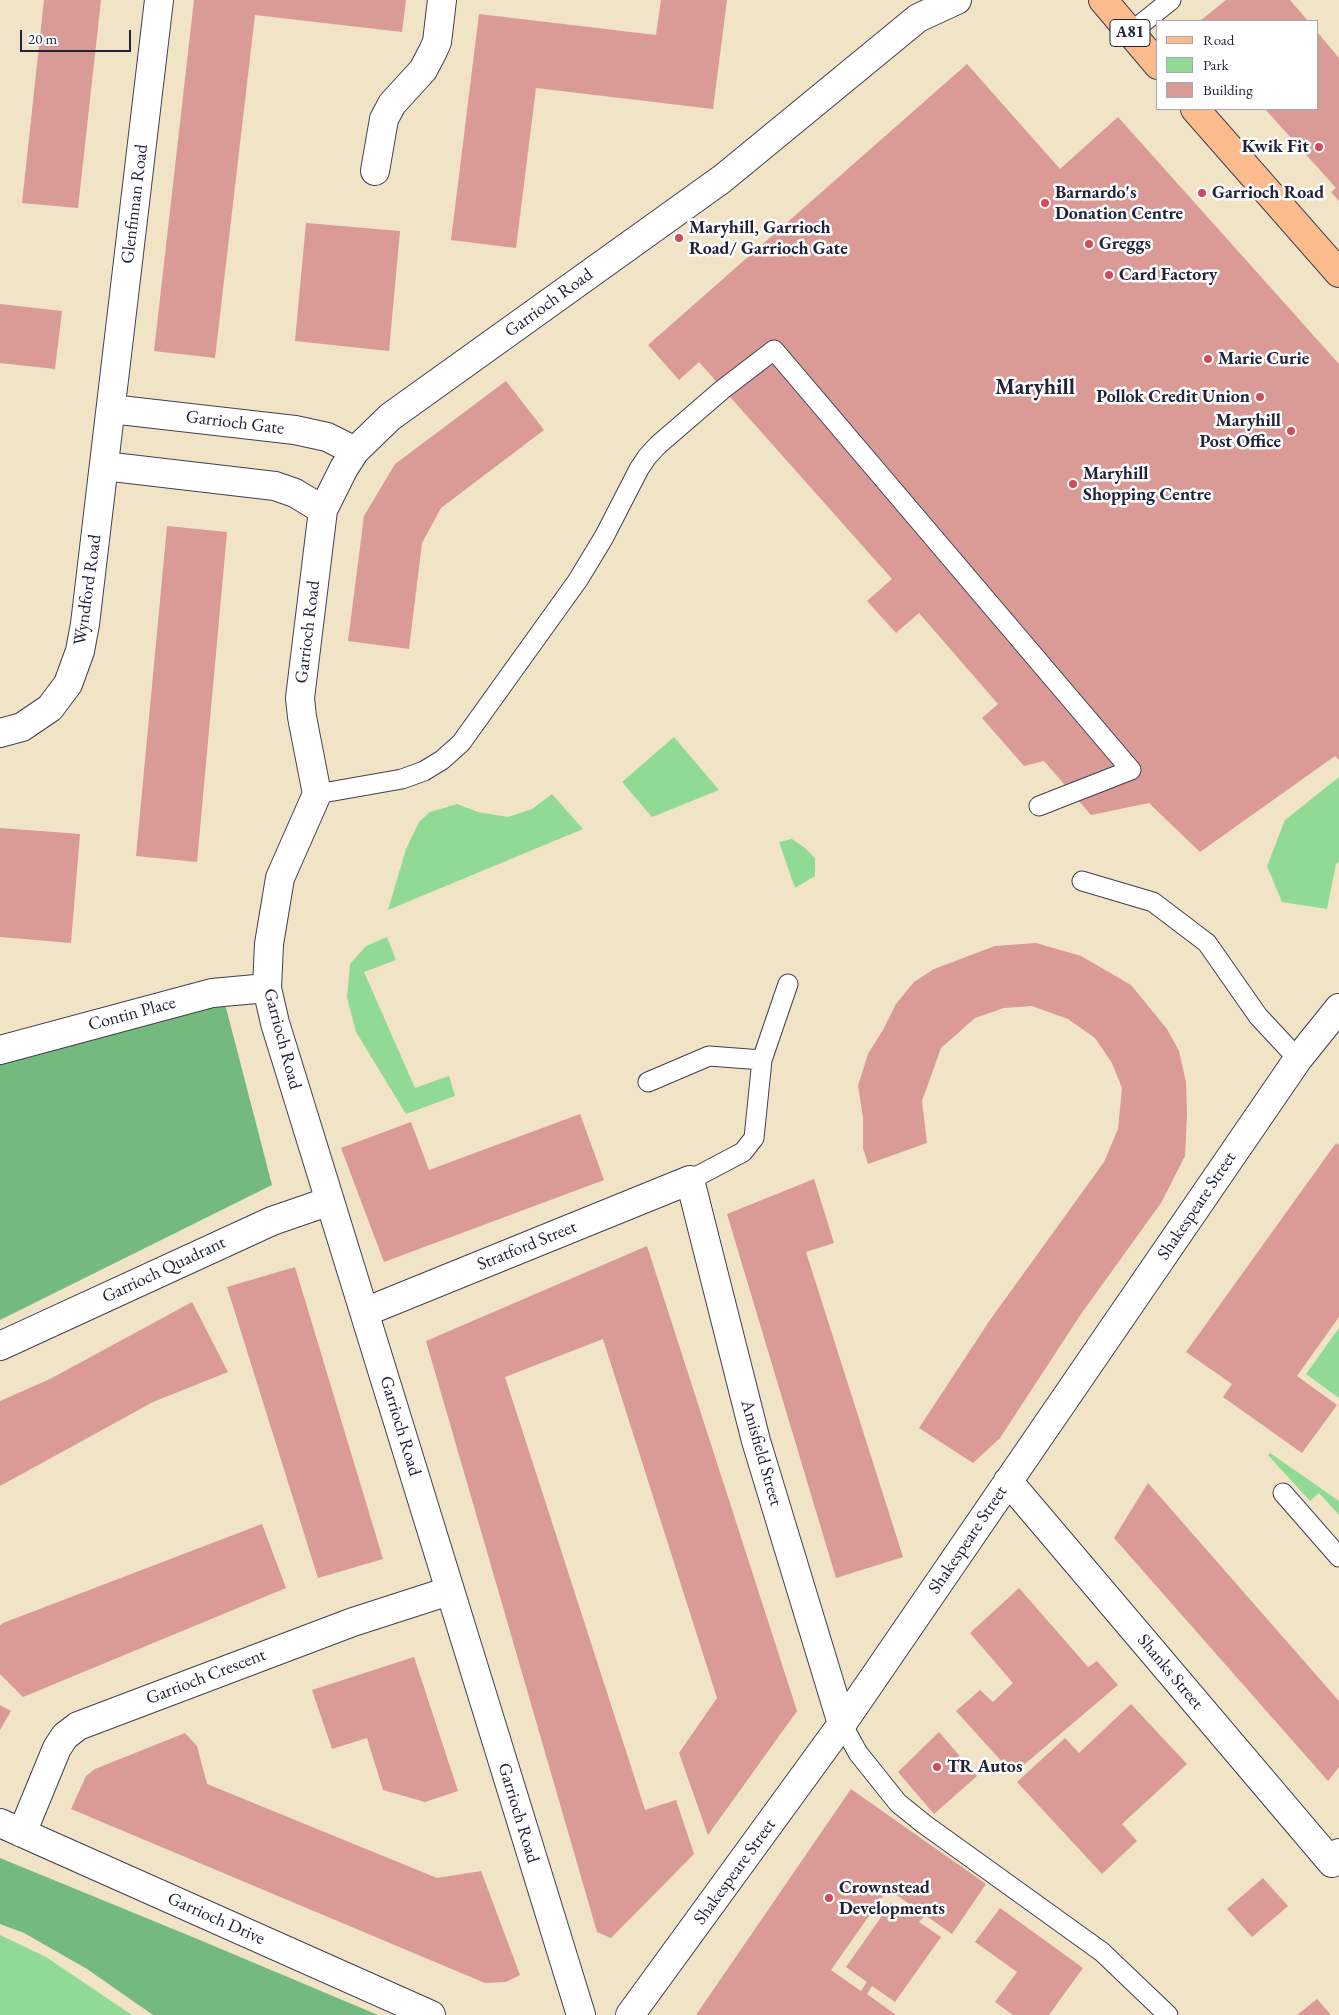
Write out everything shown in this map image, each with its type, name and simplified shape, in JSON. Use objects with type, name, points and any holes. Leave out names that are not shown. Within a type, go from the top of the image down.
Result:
[{"type":"main road","name":"A81","points":[[1103,0],[1156,63]]},
{"type":"main road","points":[[1196,110],[1339,273]]},
{"type":"street","name":"Glenfinnan Road","points":[[111,409],[159,0]]},
{"type":"street","points":[[375,171],[384,119],[392,104],[422,70],[433,52],[442,0]]},
{"type":"street","name":"Garrioch Road","points":[[581,2015],[275,1023],[266,988],[269,944],[280,878],[317,794],[300,698],[323,510],[344,468],[355,451],[390,417],[722,179],[921,9],[956,0]]},
{"type":"street","name":"Garrioch Gate","points":[[111,409],[294,430],[327,437],[355,451]]},
{"type":"street","name":"Wyndford Road","points":[[0,733],[22,727],[42,714],[61,696],[77,661],[85,624],[111,409]]},
{"type":"street","points":[[104,466],[275,486],[295,493],[323,510]]},
{"type":"street","name":"Contin Place","points":[[0,1050],[212,994],[266,988]]},
{"type":"street","name":"Shakespeare Street","points":[[630,2015],[842,1724],[1298,1060],[1339,1008]]},
{"type":"street","name":"Stratford Street","points":[[365,1312],[690,1180]]},
{"type":"street","name":"Amisfield Street","points":[[690,1180],[756,1441],[842,1724]]},
{"type":"street","name":"Garrioch Quadrant","points":[[0,1346],[272,1221],[330,1201]]},
{"type":"street","name":"Shanks Street","points":[[1008,1481],[1336,1858]]},
{"type":"street","name":"Garrioch Crescent","points":[[11,1828],[57,1748],[66,1736],[78,1726],[353,1622],[450,1591]]},
{"type":"street","name":"Garrioch Drive","points":[[11,1828],[431,2015]]},
{"type":"lane","points":[[1130,33],[1171,0]]},
{"type":"lane","points":[[317,794],[402,780],[424,771],[442,760],[461,743],[578,580],[604,537],[647,457],[658,445],[723,389],[774,350],[1131,770],[1039,806]]},
{"type":"lane","points":[[1082,882],[1153,902],[1207,943],[1258,1016],[1298,1060]]},
{"type":"lane","points":[[690,1180],[743,1152],[754,1138],[762,1060],[788,984]]},
{"type":"lane","points":[[648,1082],[709,1056],[762,1060]]},
{"type":"lane","points":[[1284,1493],[1339,1557]]},
{"type":"lane","points":[[842,1724],[858,1753],[898,1803],[924,1824],[1102,1952],[1168,2015]]},
{"type":"green space","points":[[674,737],[719,790],[652,817],[622,782]]},
{"type":"green space","points":[[1339,777],[1339,862],[1336,864],[1327,909],[1282,902],[1267,866],[1285,820]]},
{"type":"green space","points":[[552,794],[583,829],[388,910],[406,849],[419,822],[430,812],[457,804],[478,812],[508,817],[532,809]]},
{"type":"green space","points":[[792,839],[815,858],[815,876],[795,888],[779,842]]},
{"type":"green space","points":[[387,937],[396,960],[364,972],[415,1088],[449,1076],[455,1096],[406,1114],[356,1032],[347,997],[350,964],[366,946]]},
{"type":"green space","points":[[224,1000],[272,1185],[0,1320],[0,1059]]},
{"type":"green space","points":[[1339,1328],[1339,1398],[1306,1374]]},
{"type":"green space","points":[[1270,1453],[1339,1501],[1339,1515],[1319,1493],[1310,1501],[1268,1455]]},
{"type":"green space","points":[[0,1858],[378,2015],[153,2015],[87,1969],[24,1933],[0,1924]]},
{"type":"green space","points":[[0,1935],[46,1957],[132,2015],[0,2015]]},
{"type":"building","points":[[44,0],[101,0],[78,208],[22,203]]},
{"type":"building","points":[[194,0],[406,0],[402,32],[255,15],[215,358],[154,351]]},
{"type":"building","points":[[661,0],[727,0],[713,109],[536,88],[516,248],[451,240],[479,14],[656,35]]},
{"type":"building","points":[[1226,0],[1290,0],[1307,20],[1201,20]]},
{"type":"building","name":"Kwik Fit","points":[[1319,34],[1339,58],[1339,201],[1331,192],[1336,188],[1266,110],[1319,110]]},
{"type":"building","name":"Maryhill Shopping Centre","points":[[967,64],[1060,169],[1118,117],[1339,364],[1339,760],[1335,756],[1200,852],[1149,803],[1091,815],[1044,761],[1024,766],[982,718],[998,704],[919,613],[896,633],[867,601],[892,579],[699,362],[679,380],[648,345]]},
{"type":"building","points":[[306,223],[400,231],[389,351],[295,341]]},
{"type":"building","points":[[0,304],[62,311],[55,369],[0,363]]},
{"type":"building","points":[[506,381],[544,430],[441,508],[422,543],[409,649],[348,641],[364,516],[395,464]]},
{"type":"building","points":[[167,526],[227,532],[197,862],[136,856]]},
{"type":"building","points":[[0,828],[80,834],[71,943],[0,937]]},
{"type":"building","points":[[1036,943],[1081,956],[1131,985],[1167,1029],[1179,1051],[1186,1082],[1185,1156],[1161,1203],[1081,1314],[1000,1438],[973,1463],[919,1428],[990,1320],[1104,1162],[1118,1129],[1122,1088],[1112,1063],[1095,1038],[1068,1019],[1032,1006],[1004,1008],[975,1018],[941,1048],[922,1101],[927,1143],[868,1164],[863,1148],[863,1117],[858,1086],[868,1054],[896,1004],[914,982],[934,969],[995,946]]},
{"type":"building","points":[[580,1114],[604,1180],[384,1262],[341,1148],[411,1122],[429,1170]]},
{"type":"building","points":[[1336,1143],[1339,1145],[1339,1317],[1297,1376],[1337,1405],[1302,1453],[1223,1397],[1232,1384],[1186,1352]]},
{"type":"building","points":[[814,1179],[834,1243],[806,1252],[903,1557],[836,1578],[727,1214]]},
{"type":"building","points":[[647,1246],[797,1711],[708,1835],[679,1753],[717,1698],[603,1339],[505,1377],[645,1810],[676,1800],[694,1854],[611,1938],[597,1932],[426,1341]]},
{"type":"building","points":[[295,1267],[383,1559],[318,1578],[227,1287]]},
{"type":"building","points":[[192,1302],[228,1372],[153,1402],[0,1486],[0,1401],[50,1379]]},
{"type":"building","points":[[1148,1483],[1339,1701],[1339,1767],[1328,1781],[1114,1538]]},
{"type":"building","points":[[262,1524],[286,1588],[23,1697],[0,1674],[0,1626],[3,1623]]},
{"type":"building","points":[[1019,1588],[1088,1667],[1097,1661],[1118,1685],[1013,1774],[956,1711],[980,1690],[993,1702],[1013,1683],[970,1633]]},
{"type":"building","points":[[414,1657],[458,1791],[425,1802],[383,1790],[367,1738],[332,1749],[312,1690]]},
{"type":"building","points":[[1131,1704],[1187,1764],[1122,1824],[1137,1841],[1102,1874],[1017,1782],[1065,1738],[1079,1753]]},
{"type":"building","points":[[0,1705],[11,1711],[0,1730]]},
{"type":"building","points":[[939,1732],[977,1776],[934,1814],[898,1772]]},
{"type":"building","points":[[185,1733],[197,1746],[207,1784],[437,1878],[481,1871],[520,1975],[506,1982],[485,1983],[71,1809],[86,1776],[95,1769]]},
{"type":"building","name":"Crownstead Developments","points":[[851,1789],[986,1884],[952,1934],[925,1915],[919,1922],[941,1937],[895,2002],[872,1986],[867,1994],[896,2015],[696,2015]],"holes":[[[888,1889],[912,1906],[907,1914],[891,1903],[846,1967],[867,1982],[861,1991],[831,1970]]]},
{"type":"building","points":[[1263,1878],[1288,1906],[1252,1937],[1227,1909]]},
{"type":"building","points":[[1000,1908],[1083,1968],[1049,2015],[1013,2015],[995,2002],[1017,1972],[975,1942]]},
{"type":"building","points":[[1317,1999],[1331,2015],[1297,2015]]},
{"type":"place","name":"Kwik Fit","points":[[1319,147]]},
{"type":"place","name":"Garrioch Road","points":[[1202,193]]},
{"type":"place","name":"Barnardo's Donation Centre","points":[[1045,203]]},
{"type":"place","name":"Maryhill, Garrioch Road/ Garrioch Gate","points":[[679,238]]},
{"type":"place","name":"Greggs","points":[[1089,244]]},
{"type":"place","name":"Card Factory","points":[[1109,275]]},
{"type":"place","name":"Marie Curie","points":[[1208,359]]},
{"type":"place","name":"Pollok Credit Union","points":[[1260,397]]},
{"type":"place","name":"Maryhill Post Office","points":[[1291,431]]},
{"type":"place","name":"Maryhill Shopping Centre","points":[[1073,484]]},
{"type":"place","name":"TR Autos","points":[[937,1767]]},
{"type":"place","name":"Crownstead Developments","points":[[829,1898]]},
{"type":"district","name":"Maryhill","points":[[1035,388]]}]
